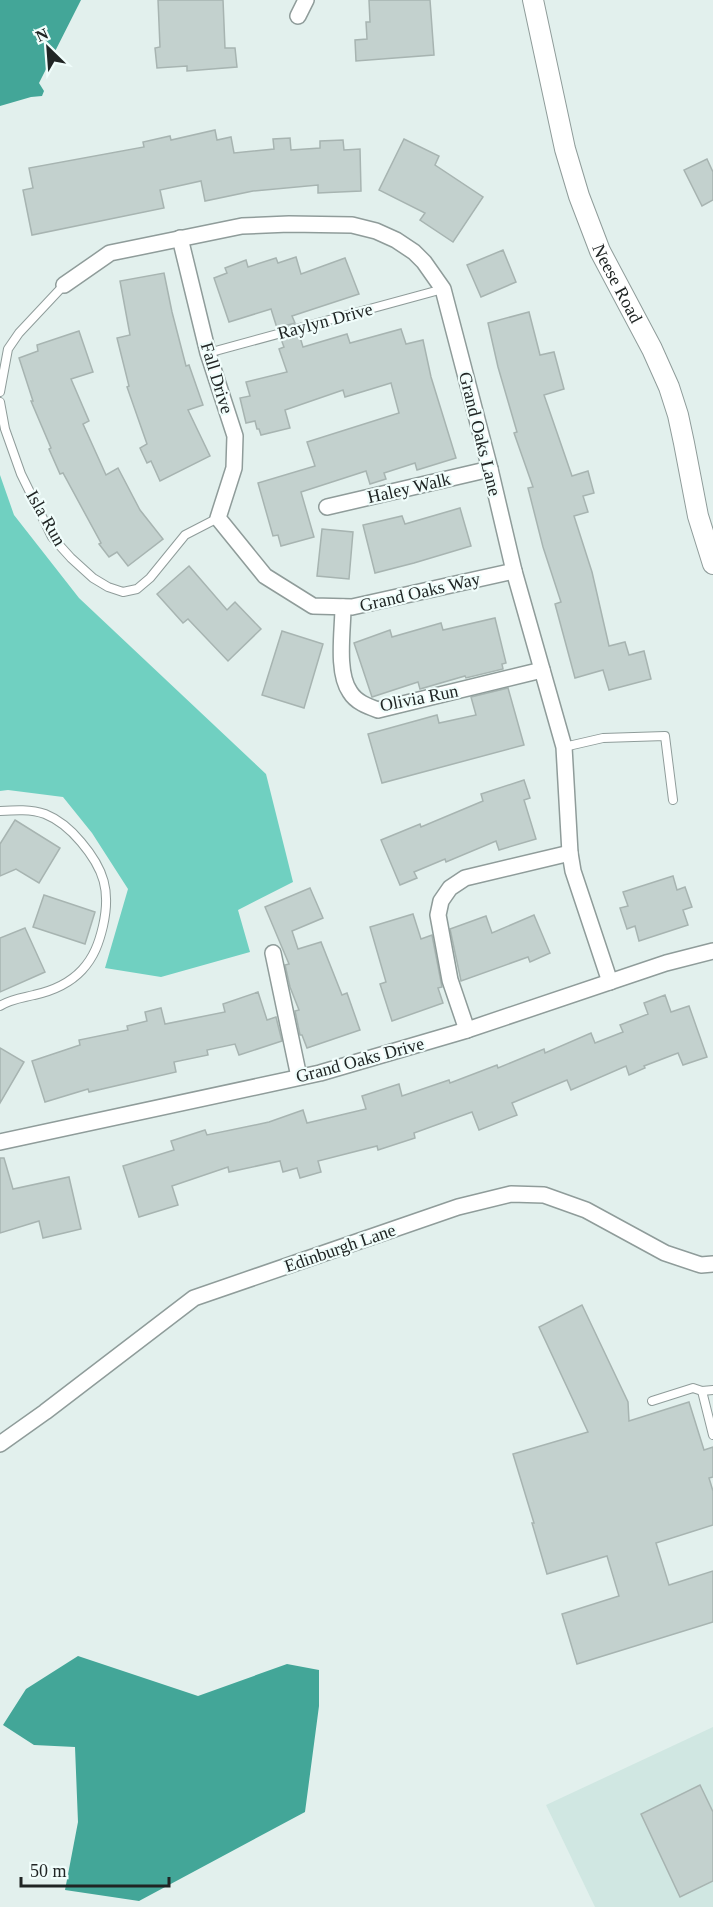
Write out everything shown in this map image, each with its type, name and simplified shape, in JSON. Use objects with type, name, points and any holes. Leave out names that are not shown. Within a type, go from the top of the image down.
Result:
[{"type":"street","points":[[298,16],[306,0]]},
{"type":"street","name":"Neese Road","points":[[533,0],[565,149],[579,196],[600,251],[652,349],[669,387],[680,424],[698,516],[713,564]]},
{"type":"street","name":"Grand Oaks Lane","points":[[64,285],[110,253],[242,226],[352,225],[376,231],[396,240],[424,262],[443,289],[514,571],[564,747],[573,871],[609,982]]},
{"type":"street","name":"Fall Drive","points":[[180,238],[208,353],[235,436],[234,468],[218,518]]},
{"type":"street","name":"Haley Walk","points":[[327,507],[490,469]]},
{"type":"street","name":"Grand Oaks Way","points":[[218,518],[265,576],[313,606],[352,607],[514,571]]},
{"type":"street","name":"Olivia Run","points":[[343,607],[343,678],[350,693],[364,705],[378,710],[542,670]]},
{"type":"street","points":[[467,1030],[450,980],[438,915],[441,901],[450,888],[465,878],[570,853]]},
{"type":"street","name":"Grand Oaks Drive","points":[[0,1142],[320,1073],[467,1030],[666,963],[713,951]]},
{"type":"street","points":[[273,953],[299,1077]]},
{"type":"street","name":"Edinburgh Lane","points":[[0,1444],[194,1298],[458,1207],[512,1194],[544,1195],[586,1210],[665,1253],[702,1265],[713,1264]]},
{"type":"lane","points":[[0,392],[8,349],[19,333],[64,285]]},
{"type":"lane","name":"Raylyn Drive","points":[[208,353],[443,289]]},
{"type":"lane","name":"Isla Run","points":[[0,402],[5,429],[21,474],[52,537],[70,558],[93,578],[108,587],[123,592],[137,589],[150,578],[185,536],[218,518]]},
{"type":"lane","points":[[564,747],[603,738],[665,736],[673,800]]},
{"type":"lane","points":[[0,811],[18,809],[45,814],[68,827],[98,867],[106,887],[107,907],[94,956],[81,972],[68,983],[51,991],[18,998],[0,1006]]},
{"type":"lane","points":[[652,1401],[693,1388],[702,1391],[713,1390]]},
{"type":"lane","points":[[702,1391],[713,1435]]},
{"type":"shaded area","points":[[0,0],[81,0],[39,83],[44,91],[42,96],[0,106]]},
{"type":"shaded area","points":[[0,475],[14,515],[79,598],[266,774],[293,882],[238,910],[250,952],[161,977],[105,968],[128,889],[92,833],[63,797],[0,791]]},
{"type":"shaded area","points":[[78,1656],[198,1696],[287,1664],[319,1670],[319,1706],[305,1812],[139,1901],[65,1890],[78,1822],[75,1747],[34,1745],[3,1725],[26,1689]]},
{"type":"shaded area","points":[[713,1727],[713,1907],[595,1907],[546,1805]]},
{"type":"building","points":[[158,0],[223,0],[225,48],[235,48],[237,67],[187,71],[187,66],[157,68],[155,48],[160,47]]},
{"type":"building","points":[[369,0],[430,0],[434,55],[356,61],[355,40],[367,39],[366,22],[370,22]]},
{"type":"building","points":[[215,130],[217,140],[231,137],[234,153],[274,149],[273,139],[290,138],[291,150],[320,148],[320,141],[343,140],[344,150],[360,149],[361,191],[318,193],[318,185],[253,191],[205,201],[201,181],[160,190],[164,208],[32,235],[23,190],[33,188],[29,168],[144,147],[143,142],[170,136],[171,140]]},
{"type":"building","points":[[404,139],[439,156],[435,165],[483,197],[453,242],[420,220],[425,213],[379,190]]},
{"type":"building","points":[[707,159],[713,172],[713,200],[702,206],[684,170]]},
{"type":"building","points":[[503,250],[516,282],[481,297],[467,265]]},
{"type":"building","points":[[296,257],[301,274],[345,258],[359,294],[292,316],[295,323],[277,328],[271,309],[229,322],[214,278],[227,273],[225,268],[246,260],[248,267],[276,258],[278,263]]},
{"type":"building","points":[[164,273],[186,366],[189,365],[203,405],[188,410],[210,456],[160,481],[151,461],[147,463],[140,448],[147,444],[127,387],[129,386],[117,338],[130,335],[120,281]]},
{"type":"building","points":[[529,312],[540,355],[554,352],[564,389],[544,395],[572,476],[588,471],[594,493],[583,496],[588,512],[574,516],[592,572],[609,646],[625,642],[629,655],[644,651],[651,679],[609,690],[603,670],[575,678],[555,604],[561,602],[543,547],[528,488],[533,487],[514,433],[517,432],[488,323]]},
{"type":"building","points":[[401,329],[406,344],[423,340],[431,377],[456,458],[417,470],[415,463],[384,473],[386,479],[370,484],[366,471],[301,492],[314,537],[281,546],[278,535],[273,536],[258,483],[315,466],[307,442],[399,413],[391,383],[345,397],[343,390],[285,410],[290,428],[261,435],[255,421],[246,423],[240,398],[250,396],[246,382],[287,372],[279,349],[284,347],[281,339],[299,334],[303,347],[347,334],[350,343]]},
{"type":"building","points":[[79,331],[93,372],[71,379],[89,421],[83,424],[106,475],[118,468],[140,510],[163,539],[128,566],[117,552],[109,557],[99,544],[101,543],[63,473],[60,474],[31,401],[33,401],[19,358],[38,351],[37,345]]},
{"type":"building","points":[[460,508],[471,546],[375,573],[363,525],[402,516],[405,524]]},
{"type":"building","points":[[322,529],[353,532],[349,579],[317,576]]},
{"type":"building","points":[[189,566],[227,610],[235,602],[261,629],[228,661],[188,619],[183,623],[157,594]]},
{"type":"building","points":[[495,618],[506,663],[502,664],[503,669],[466,678],[465,676],[420,689],[418,682],[372,697],[354,643],[390,630],[392,637],[441,623],[443,630]]},
{"type":"building","points":[[282,631],[323,644],[304,708],[262,695]]},
{"type":"building","points":[[508,688],[524,745],[382,783],[368,734],[437,715],[439,723],[476,715],[471,697]]},
{"type":"building","points":[[524,780],[530,798],[524,800],[536,839],[499,850],[496,841],[446,862],[445,859],[414,872],[417,878],[400,885],[381,840],[420,824],[421,827],[483,801],[481,794]]},
{"type":"building","points":[[15,820],[60,848],[39,883],[16,869],[0,876],[0,844]]},
{"type":"building","points":[[673,876],[677,890],[685,887],[692,907],[683,910],[688,925],[639,941],[635,926],[627,929],[620,908],[628,906],[623,892]]},
{"type":"building","points":[[310,888],[323,918],[292,931],[298,949],[321,942],[342,995],[347,993],[360,1030],[307,1048],[300,1035],[295,1011],[299,1010],[285,965],[289,964],[265,907]]},
{"type":"building","points":[[44,895],[95,912],[85,944],[33,927]]},
{"type":"building","points":[[413,914],[421,939],[432,935],[442,987],[438,988],[443,1003],[392,1021],[380,984],[386,982],[370,927]]},
{"type":"building","points":[[534,915],[550,953],[530,962],[528,957],[461,981],[450,929],[486,916],[492,933]]},
{"type":"building","points":[[25,928],[45,972],[0,992],[0,938]]},
{"type":"building","points":[[258,992],[267,1020],[276,1017],[282,1041],[239,1055],[235,1044],[207,1050],[208,1055],[174,1062],[176,1072],[89,1092],[88,1089],[45,1102],[32,1061],[80,1045],[79,1040],[128,1030],[127,1026],[147,1021],[145,1012],[161,1008],[165,1024],[225,1012],[223,1004]]},
{"type":"building","points":[[665,995],[671,1012],[689,1006],[707,1057],[683,1065],[678,1053],[644,1066],[645,1068],[629,1075],[626,1066],[571,1090],[567,1080],[512,1103],[517,1115],[479,1130],[472,1112],[414,1133],[415,1138],[378,1150],[377,1146],[318,1161],[321,1172],[300,1178],[297,1168],[283,1172],[280,1161],[229,1172],[228,1167],[172,1186],[178,1205],[139,1217],[123,1166],[174,1150],[171,1141],[205,1130],[207,1135],[269,1122],[303,1110],[307,1123],[366,1109],[362,1096],[399,1084],[402,1096],[449,1080],[450,1083],[497,1065],[498,1068],[544,1049],[545,1053],[591,1033],[595,1043],[623,1032],[620,1025],[648,1014],[644,1003]]},
{"type":"building","points":[[0,1048],[24,1062],[0,1103]]},
{"type":"building","points":[[0,1158],[4,1158],[13,1189],[69,1177],[81,1229],[43,1238],[39,1221],[0,1233]]},
{"type":"building","points":[[582,1305],[628,1402],[629,1421],[689,1402],[704,1450],[713,1447],[713,1477],[709,1478],[713,1491],[713,1525],[656,1543],[669,1585],[713,1571],[713,1622],[577,1664],[562,1614],[619,1596],[607,1556],[547,1574],[513,1454],[588,1432],[539,1327]]},
{"type":"building","points":[[700,1785],[713,1812],[713,1881],[680,1897],[641,1814]]}]
